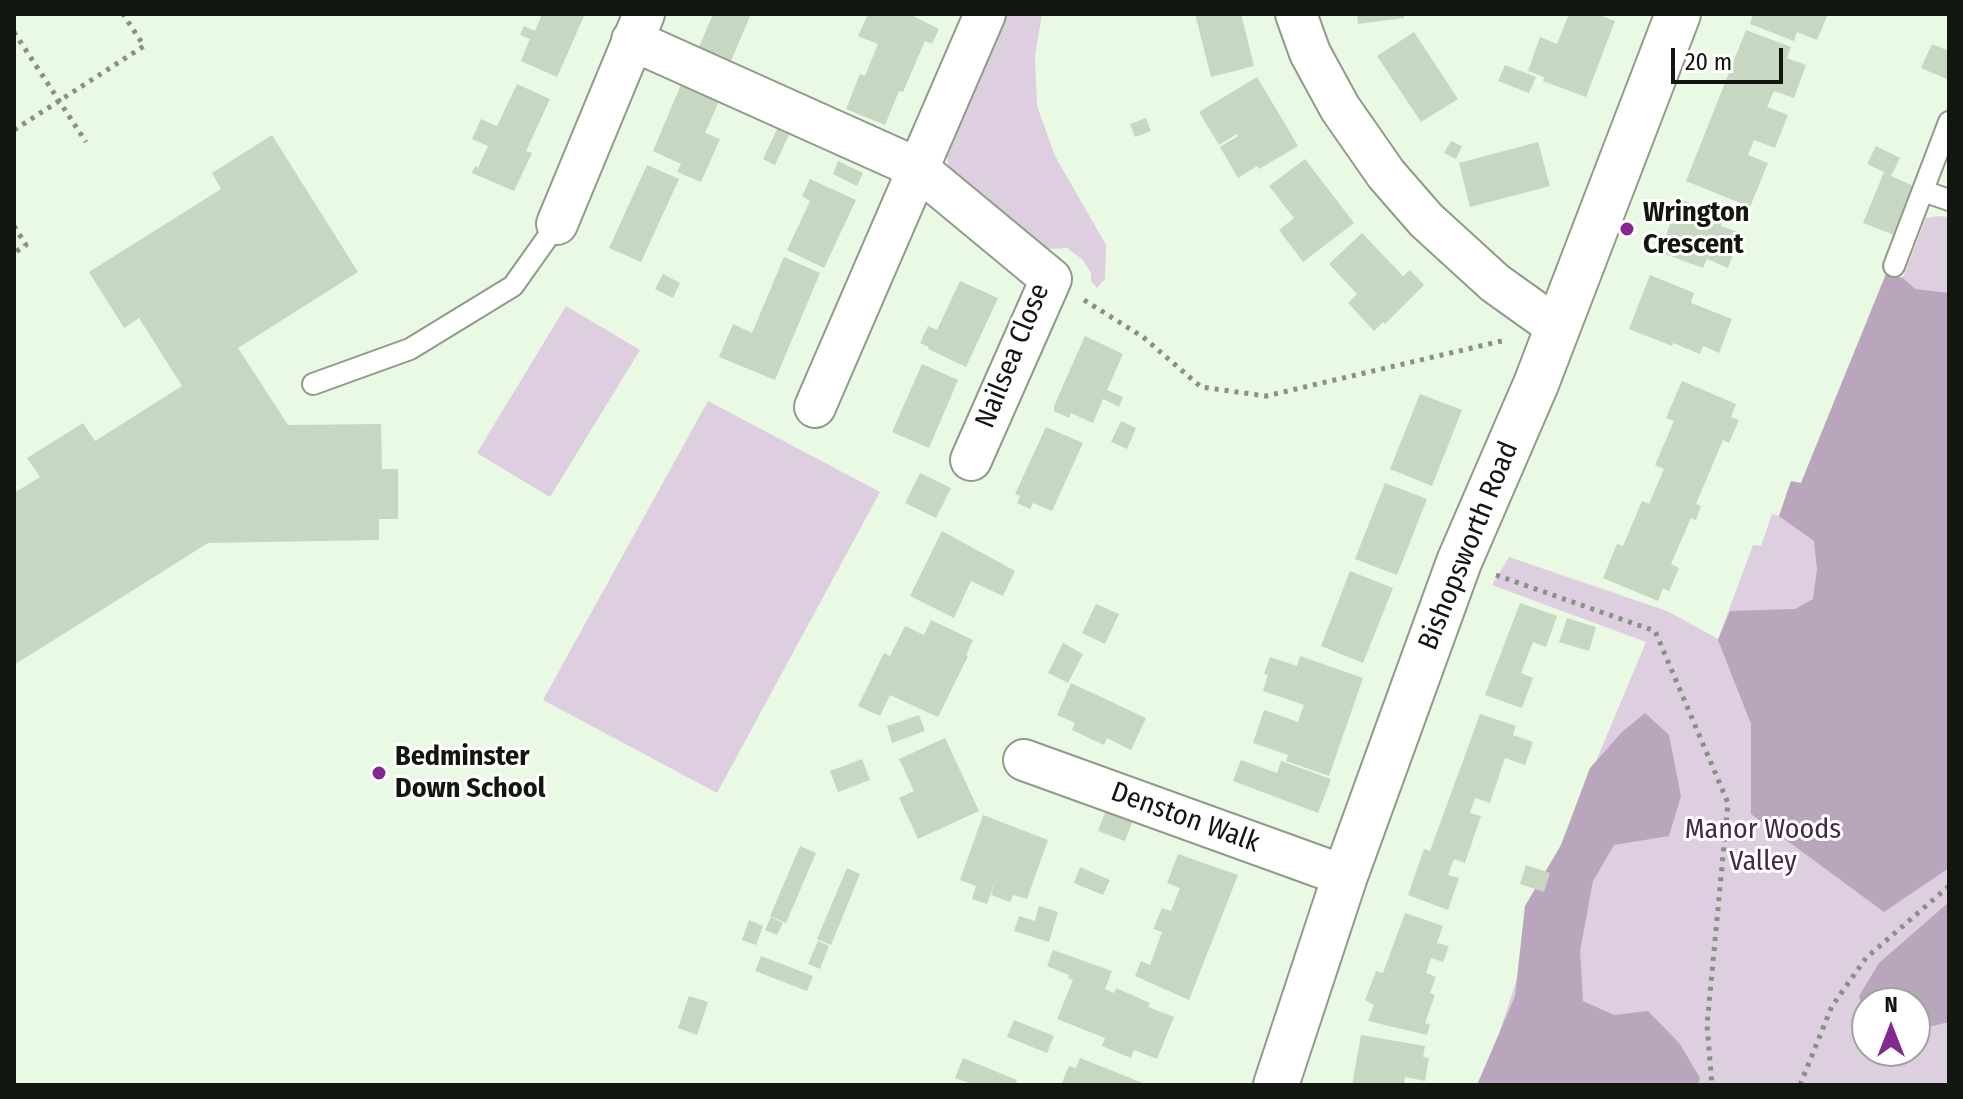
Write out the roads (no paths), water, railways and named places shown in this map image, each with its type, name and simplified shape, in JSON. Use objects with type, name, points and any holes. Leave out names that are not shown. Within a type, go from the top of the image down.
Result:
[{"type":"street","points":[[815,407],[985,14]]},
{"type":"street","points":[[1296,14],[1310,53],[1340,108],[1386,174],[1426,220],[1495,283],[1558,328]]},
{"type":"street","name":"Bishopsworth Road","points":[[1276,1085],[1345,876],[1459,562],[1536,384],[1678,14]]},
{"type":"street","points":[[557,224],[638,27]]},
{"type":"street","name":"Nailsea Close","points":[[638,27],[917,168],[1051,279],[971,460]]},
{"type":"street","name":"Denston Walk","points":[[1024,760],[1345,876]]},
{"type":"lane","points":[[1894,266],[1949,122]]},
{"type":"lane","points":[[1923,191],[1949,200]]},
{"type":"lane","points":[[313,384],[410,349],[513,286],[557,224]]},
{"type":"place","name":"Wrington Crescent","points":[[1627,229]]},
{"type":"place","name":"Bedminster Down School","points":[[379,773]]},
{"type":"park label","name":"Manor Woods Valley","points":[[1763,846]]}]
